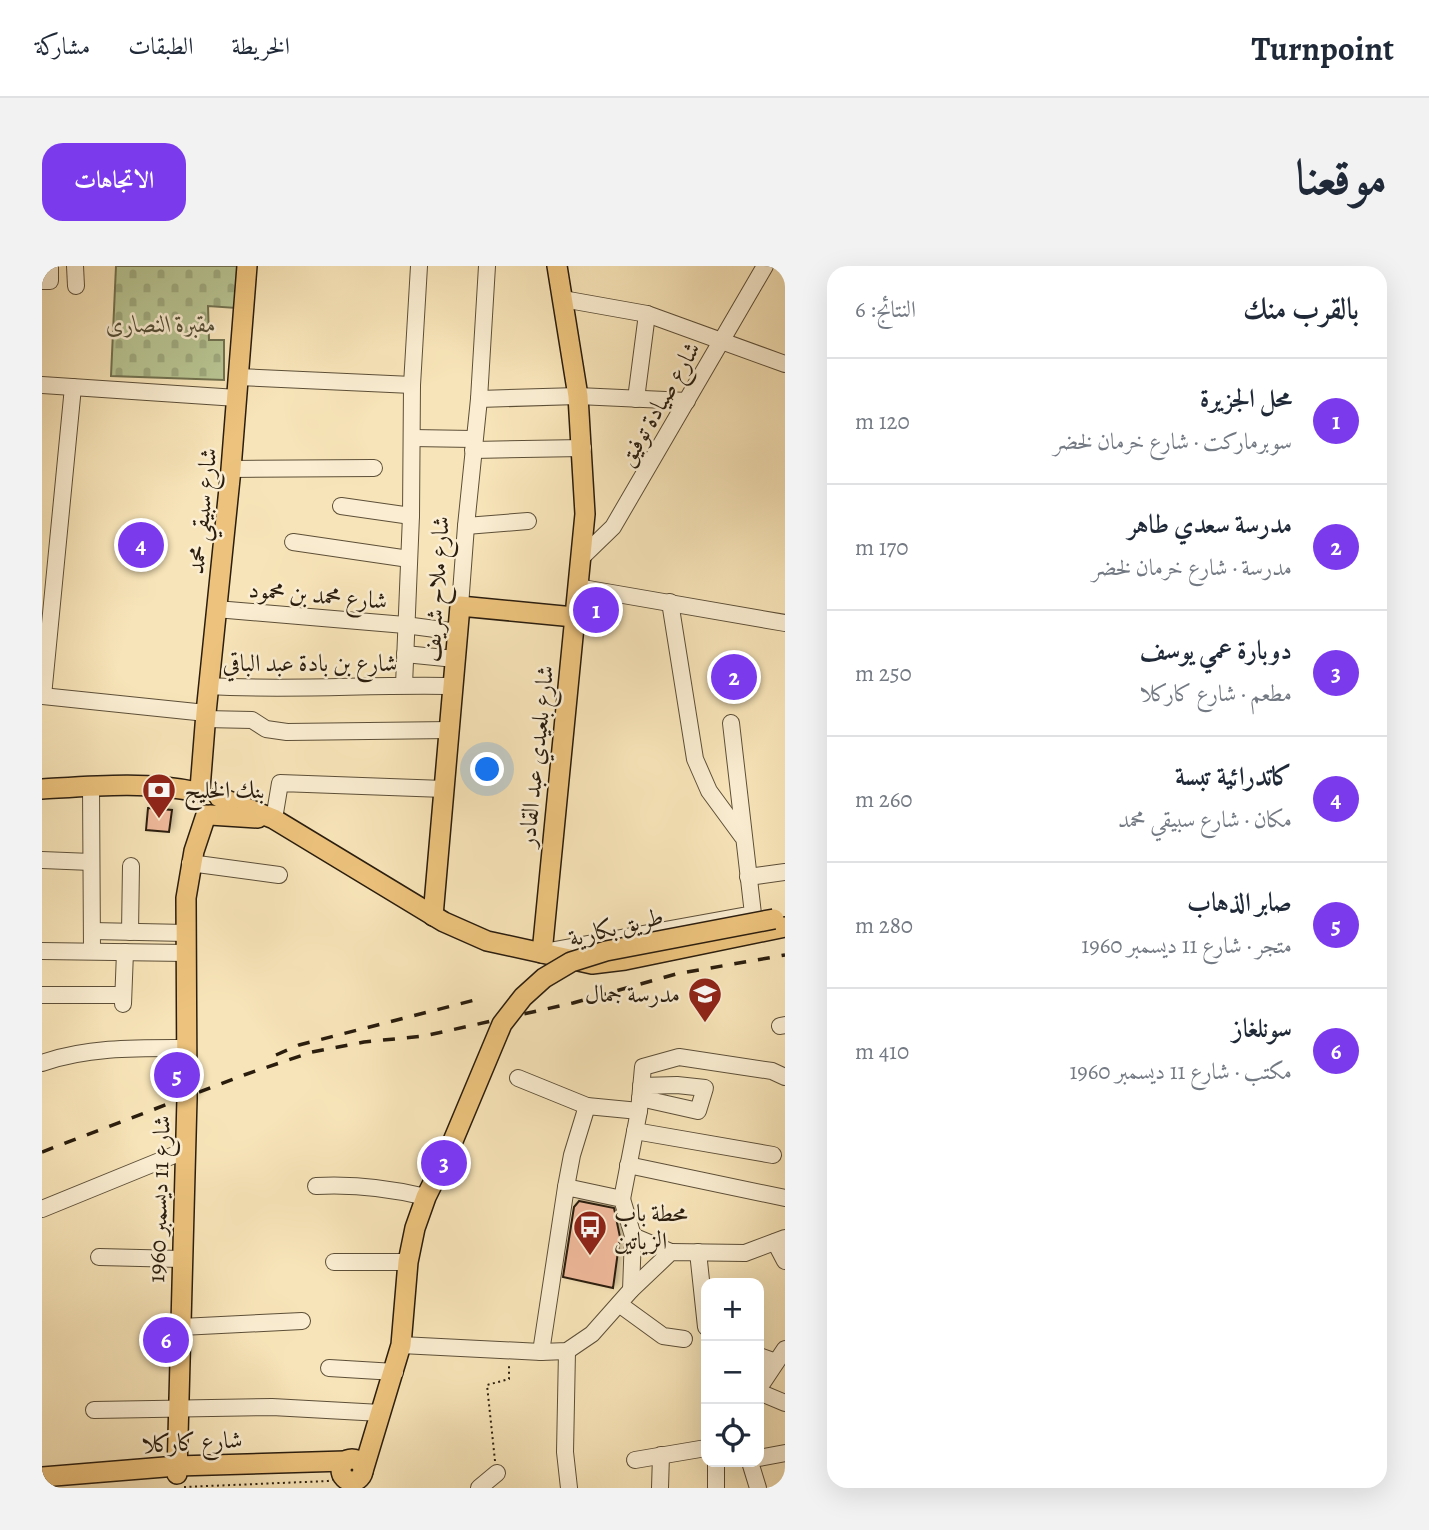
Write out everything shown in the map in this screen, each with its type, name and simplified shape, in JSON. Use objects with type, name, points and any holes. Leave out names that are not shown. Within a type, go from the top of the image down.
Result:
[{"type":"main road","name":"شارع سبيقي محمد","points":[[205,801],[201,760],[231,469],[247,266]]},
{"type":"main road","name":"شارع بلعيدي عبد القادر","points":[[542,953],[585,514],[579,396],[557,266]]},
{"type":"main road","points":[[460,606],[574,617]]},
{"type":"main road","name":"شارع ملاح شريف","points":[[433,916],[460,606]]},
{"type":"main road","points":[[42,789],[91,786],[158,787],[274,819],[433,916],[487,941],[592,964],[625,960],[781,921]]},
{"type":"main road","name":"شارع 11 ديسمبر 1960","points":[[177,1475],[187,1098],[186,898],[205,801]]},
{"type":"main road","name":"طريق بكارية","points":[[426,1197],[450,1148],[502,1024],[523,997],[544,978],[571,962],[606,951],[781,921]]},
{"type":"main road","points":[[351,1474],[374,1439],[395,1372],[401,1345],[408,1262],[415,1228],[426,1197]]},
{"type":"main road","name":"شارع كاركلا","points":[[42,1485],[320,1468],[351,1474]]},
{"type":"main road","name":"شارع كاركلا","points":[[42,1477],[177,1475]]},
{"type":"street","points":[[42,281],[50,281],[50,266]]},
{"type":"street","points":[[75,266],[76,286]]},
{"type":"street","points":[[404,685],[411,516],[412,385],[419,266]]},
{"type":"street","name":"شارع ملاح شريف","points":[[460,606],[479,398],[487,266]]},
{"type":"street","name":"شارع صيادة توفيق","points":[[582,558],[613,527],[765,266]]},
{"type":"street","points":[[563,299],[647,314],[785,364]]},
{"type":"street","points":[[636,399],[647,314]]},
{"type":"street","points":[[238,377],[412,385]]},
{"type":"street","points":[[42,385],[237,398]]},
{"type":"street","points":[[74,387],[50,553],[43,696],[251,720],[266,729],[287,732],[450,730]]},
{"type":"street","points":[[479,398],[579,396],[687,401]]},
{"type":"street","points":[[412,438],[473,444],[583,448]]},
{"type":"street","points":[[231,469],[374,468]]},
{"type":"street","points":[[341,506],[411,516]]},
{"type":"street","points":[[466,526],[528,521]]},
{"type":"street","points":[[293,542],[409,559]]},
{"type":"street","points":[[577,587],[785,623]]},
{"type":"street","points":[[670,602],[695,759],[709,791],[743,838]]},
{"type":"street","name":"شارع محمد بن محمود","points":[[216,609],[458,632]]},
{"type":"street","points":[[405,654],[455,659]]},
{"type":"street","name":"شارع بن بادة عبد الباقي","points":[[208,685],[261,689],[453,686]]},
{"type":"street","points":[[542,953],[753,914],[731,723]]},
{"type":"street","points":[[274,819],[280,783],[444,789]]},
{"type":"street","points":[[91,786],[92,951]]},
{"type":"street","points":[[192,857],[279,875]]},
{"type":"street","points":[[42,860],[92,862]]},
{"type":"street","points":[[130,932],[131,866]]},
{"type":"street","points":[[748,877],[785,872]]},
{"type":"street","points":[[92,931],[130,932],[186,943]]},
{"type":"street","points":[[42,951],[125,952],[186,943]]},
{"type":"street","points":[[42,995],[123,1001],[125,952]]},
{"type":"street","points":[[42,1063],[58,1058],[116,1050],[185,1048]]},
{"type":"street","points":[[631,1290],[633,1236],[622,1199],[635,1131],[643,1067],[679,1057],[781,1072]]},
{"type":"street","points":[[518,1079],[587,1106],[640,1098]]},
{"type":"street","points":[[541,1352],[566,1187],[572,1155],[587,1106]]},
{"type":"street","points":[[635,1131],[773,1155]]},
{"type":"street","points":[[42,1209],[184,1152]]},
{"type":"street","points":[[628,1165],[785,1198]]},
{"type":"street","points":[[316,1186],[341,1184],[393,1189],[426,1197]]},
{"type":"street","points":[[566,1187],[622,1199]]},
{"type":"street","points":[[633,1236],[671,1252],[745,1253],[780,1240],[785,1261]]},
{"type":"street","points":[[401,1345],[567,1351],[592,1334],[631,1290],[671,1252]]},
{"type":"street","points":[[698,1252],[701,1280]]},
{"type":"street","points":[[99,1257],[181,1259]]},
{"type":"street","points":[[334,1262],[408,1262]]},
{"type":"street","points":[[619,1304],[663,1336],[684,1339]]},
{"type":"street","points":[[181,1327],[302,1321]]},
{"type":"street","points":[[567,1351],[565,1452],[569,1488]]},
{"type":"street","points":[[764,1356],[782,1357]]},
{"type":"street","points":[[764,1383],[782,1357]]},
{"type":"street","points":[[328,1368],[395,1372]]},
{"type":"street","points":[[764,1392],[785,1403]]},
{"type":"street","points":[[94,1410],[272,1407],[381,1413]]},
{"type":"street","points":[[635,1460],[701,1449]]},
{"type":"street","points":[[764,1457],[785,1453]]},
{"type":"street","points":[[660,1455],[660,1488]]},
{"type":"street","points":[[716,1467],[716,1488]]},
{"type":"street","points":[[752,1467],[758,1488]]},
{"type":"street","points":[[479,1488],[497,1473]]},
{"type":"path","points":[[497,1473],[487,1385],[509,1379],[509,1351]]},
{"type":"path","points":[[177,1475],[328,1480],[351,1474]]},
{"type":"green space","name":"مقبرة النصارى","points":[[116,266],[237,266],[236,308],[208,306],[209,340],[224,340],[224,380],[111,376]]},
{"type":"building","name":"بنك الخليج","points":[[148,808],[172,810],[169,832],[146,830]]},
{"type":"building","name":"محطة باب الزياتين","points":[[579,1201],[614,1208],[620,1237],[613,1288],[563,1277],[574,1207]]},
{"type":"building","points":[[169,1320],[168,1360],[157,1359],[159,1321]]},
{"type":"railway","points":[[42,1152],[312,1052],[364,1042],[424,1036],[573,1003],[676,974],[785,955]]},
{"type":"railway","points":[[276,1055],[299,1045],[475,1000]]},
{"type":"place","name":"كاتدرائية تبسة","points":[[141,545]]},
{"type":"place","name":"محل الجزيرة","points":[[596,610]]},
{"type":"place","name":"مدرسة سعدي طاهر","points":[[734,677]]},
{"type":"place","name":"بنك الخليج","points":[[159,820]]},
{"type":"place","name":"مدرسة جمال","points":[[705,1024]]},
{"type":"place","name":"صابر الذهاب","points":[[177,1075]]},
{"type":"place","name":"دوبارة عمي يوسف","points":[[444,1163]]},
{"type":"place","name":"محطة باب الزياتين","points":[[590,1257]]},
{"type":"place","name":"سونلغاز","points":[[166,1340]]}]
